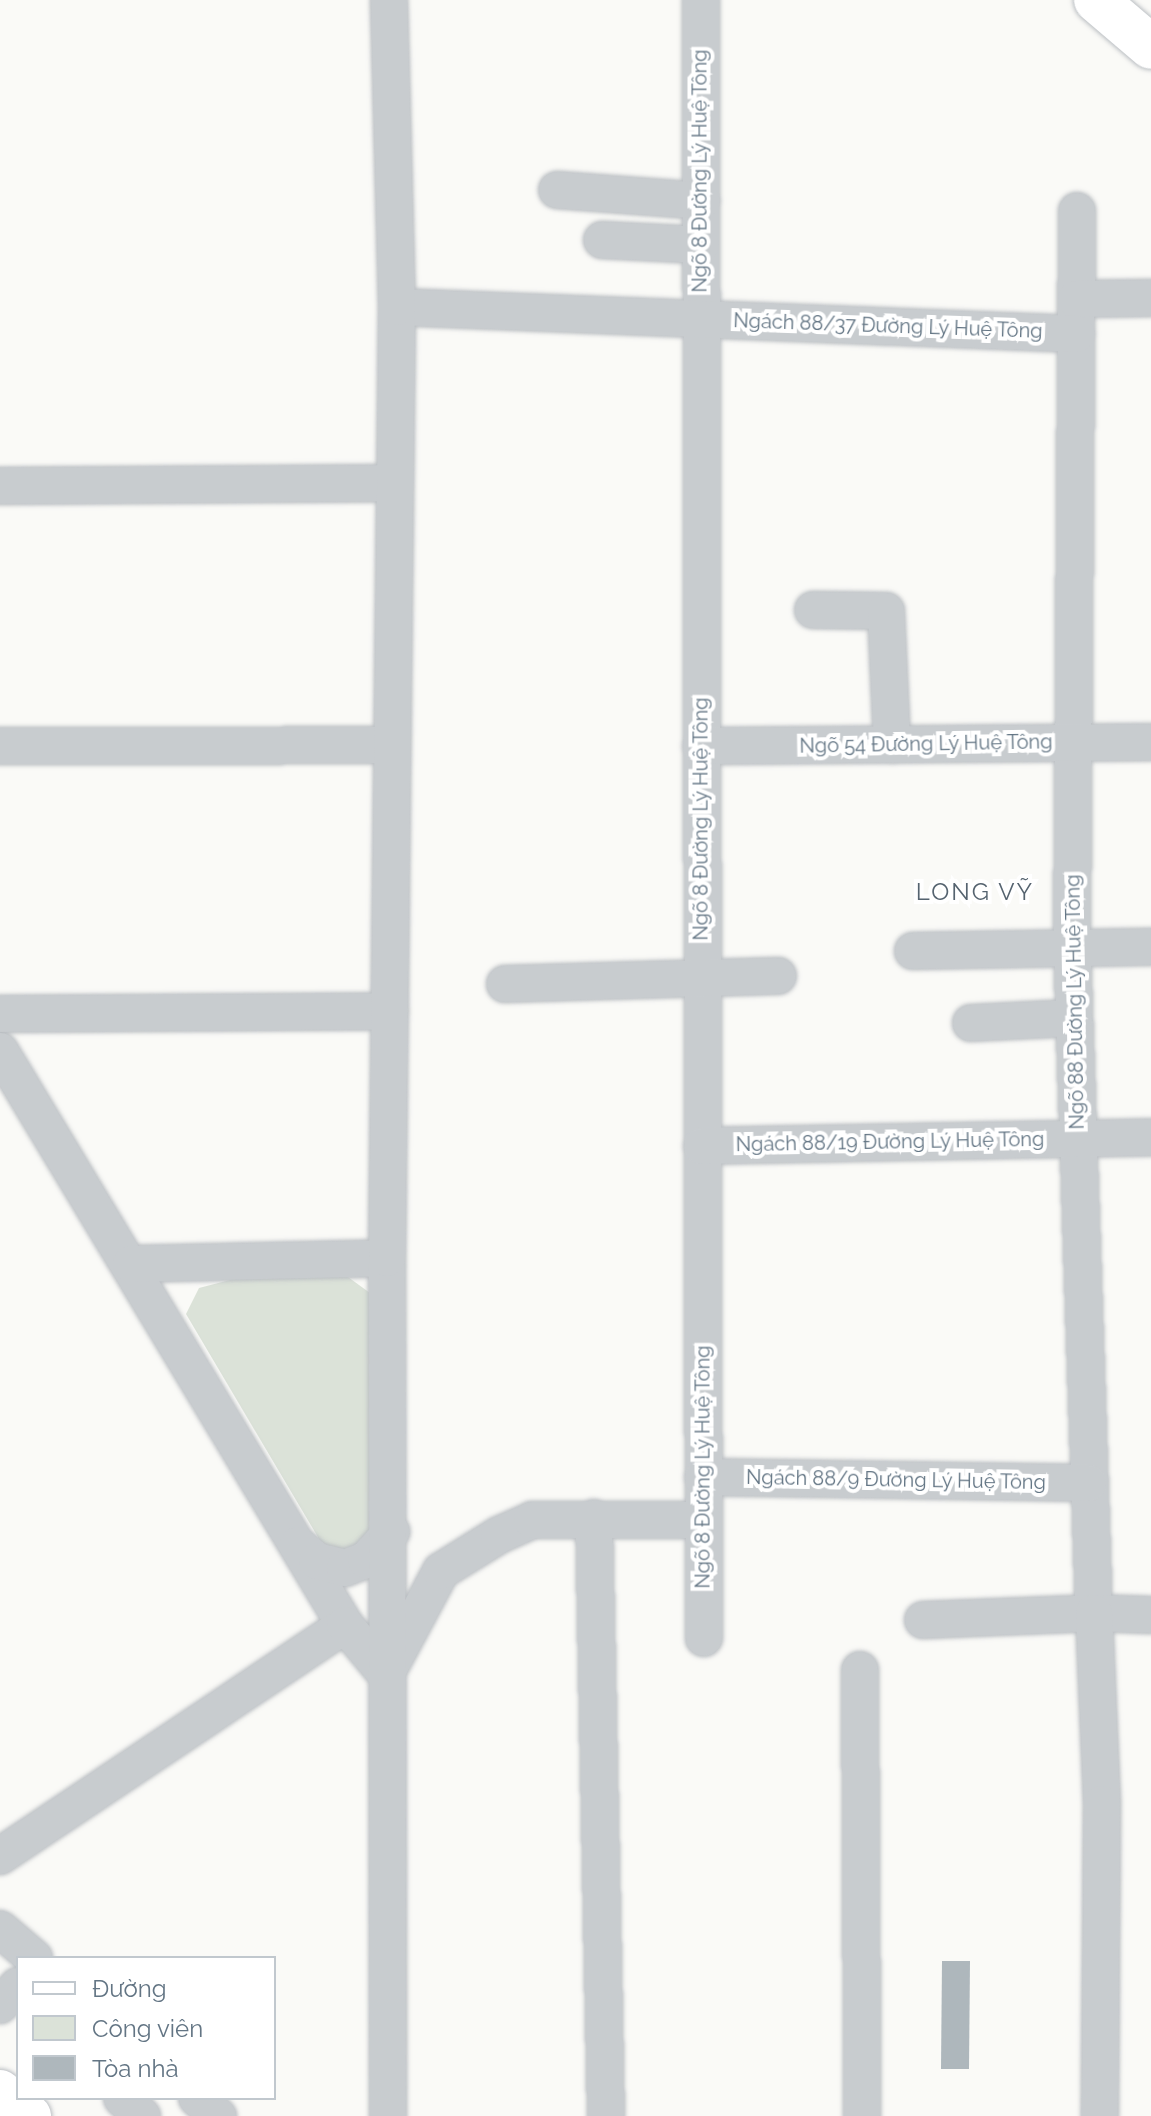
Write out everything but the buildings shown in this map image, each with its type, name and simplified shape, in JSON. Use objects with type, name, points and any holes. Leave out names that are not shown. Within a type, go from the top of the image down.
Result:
[{"type":"main road","points":[[1096,0],[1151,47]]},
{"type":"main road","points":[[0,2092],[29,2116]]},
{"type":"street","points":[[388,2116],[386,1674],[391,1532],[387,1258],[397,307],[389,0]]},
{"type":"street","name":"Ngõ 8 Đường Lý Huệ Tông","points":[[701,0],[704,1638]]},
{"type":"street","points":[[557,190],[702,201]]},
{"type":"street","name":"Ngõ 88 Đường Lý Huệ Tông","points":[[1077,211],[1072,945],[1088,1483],[1102,1804],[1100,2116]]},
{"type":"street","points":[[602,240],[701,245]]},
{"type":"street","points":[[1076,299],[1151,298]]},
{"type":"street","name":"Ngách 88/37 Đường Lý Huệ Tông","points":[[397,307],[1076,334]]},
{"type":"street","points":[[0,486],[394,483]]},
{"type":"street","points":[[813,610],[886,611],[892,745]]},
{"type":"street","name":"Ngõ 54 Đường Lý Huệ Tông","points":[[701,746],[1151,742]]},
{"type":"street","points":[[0,746],[390,745]]},
{"type":"street","points":[[913,951],[1072,945],[1151,947]]},
{"type":"street","points":[[505,984],[778,976]]},
{"type":"street","points":[[0,1014],[390,1011]]},
{"type":"street","points":[[971,1023],[1074,1018]]},
{"type":"street","points":[[0,1051],[131,1264],[345,1625],[386,1674]]},
{"type":"street","name":"Ngách 88/19 Đường Lý Huệ Tông","points":[[702,1146],[1151,1137]]},
{"type":"street","points":[[131,1264],[387,1258]]},
{"type":"street","name":"Ngách 88/9 Đường Lý Huệ Tông","points":[[703,1477],[1088,1483]]},
{"type":"street","points":[[594,1518],[606,2116]]},
{"type":"street","points":[[386,1674],[441,1571],[532,1520],[703,1520]]},
{"type":"street","points":[[298,1545],[317,1561],[345,1568],[366,1560],[391,1532]]},
{"type":"street","points":[[923,1620],[1094,1613],[1151,1615]]},
{"type":"street","points":[[0,1856],[345,1625]]},
{"type":"street","points":[[860,1670],[862,2116]]},
{"type":"street","points":[[0,1929],[32,1956]]},
{"type":"street","points":[[124,2100],[142,2116]]},
{"type":"street","points":[[199,2100],[218,2116]]},
{"type":"green space","points":[[249,1275],[348,1277],[370,1293],[371,1535],[345,1557],[322,1544],[186,1314],[199,1288]]},
{"type":"district","name":"LONG VỸ","points":[[975,892]]}]
